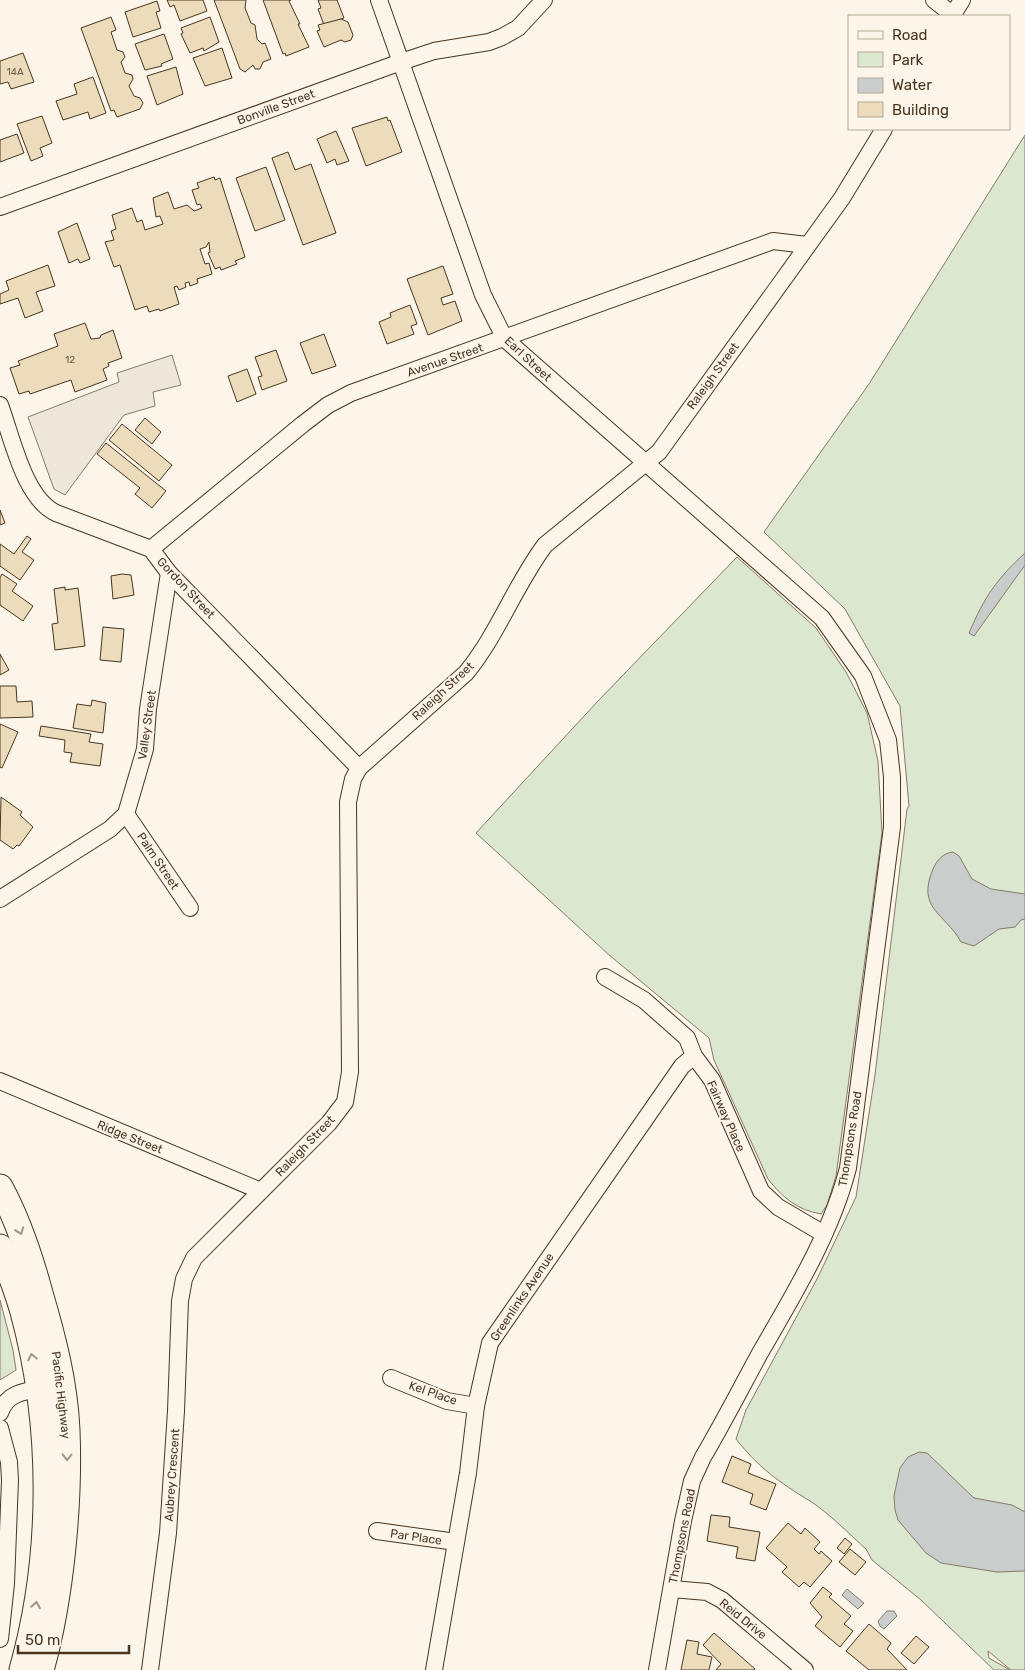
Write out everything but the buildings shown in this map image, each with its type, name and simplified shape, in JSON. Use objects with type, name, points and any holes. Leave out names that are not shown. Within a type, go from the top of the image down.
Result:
[{"type":"highway","name":"Pacific Highway","points":[[0,1187],[13,1210],[31,1262],[54,1341],[44,1454],[45,1507],[38,1595],[22,1670]]},
{"type":"highway","name":"Pacific Highway","points":[[0,1247],[50,1387],[67,1428],[65,1505],[59,1580],[41,1670]]},
{"type":"street","name":"Earl Street","points":[[379,0],[484,295],[505,339],[822,618]]},
{"type":"street","name":"Bonville Street","points":[[0,207],[401,62],[434,52],[502,37],[518,28],[544,0]]},
{"type":"street","points":[[934,0],[952,15]]},
{"type":"street","points":[[954,15],[962,0]]},
{"type":"street","name":"Raleigh Street","points":[[184,1279],[194,1258],[329,1123],[344,1102],[350,1072],[348,802],[353,779],[359,768],[466,673],[480,656],[532,563],[545,545],[659,452],[842,198],[883,130]]},
{"type":"street","name":"Avenue Street","points":[[151,549],[328,405],[352,393],[773,241],[807,245]]},
{"type":"street","name":"Gordon Street","points":[[0,405],[31,489],[42,504],[56,513],[151,549],[170,573],[359,768]]},
{"type":"street","name":"Valley Street","points":[[126,814],[145,749],[148,709],[170,573]]},
{"type":"street","name":"Thompsons Road","points":[[657,1670],[683,1521],[696,1473],[795,1292],[824,1234],[842,1191],[848,1168],[892,827],[892,777],[888,740],[863,676],[822,618]]},
{"type":"street","points":[[0,899],[110,829],[126,814]]},
{"type":"street","name":"Palm Street","points":[[126,814],[190,908]]},
{"type":"street","name":"Fairway Place","points":[[605,977],[644,1000],[688,1038],[694,1056],[712,1080],[761,1191],[778,1207],[824,1234]]},
{"type":"street","name":"Greenlinks Avenue","points":[[434,1670],[456,1542],[476,1406],[490,1342],[682,1066],[694,1056]]},
{"type":"street","name":"Ridge Street","points":[[0,1081],[261,1191]]},
{"type":"street","name":"Aubrey Crescent","points":[[150,1670],[168,1533],[176,1411],[180,1301],[184,1279]]},
{"type":"street","name":"Kel Place","points":[[391,1378],[447,1401],[476,1406]]},
{"type":"street","points":[[0,1413],[8,1399],[13,1395],[50,1387]]},
{"type":"street","points":[[0,1428],[9,1462],[10,1480],[6,1584],[0,1639]]},
{"type":"street","name":"Par Place","points":[[377,1531],[456,1542]]},
{"type":"street","name":"Reid Drive","points":[[672,1589],[707,1592],[722,1600],[805,1670]]},
{"type":"green space","points":[[1025,135],[1025,1670],[1011,1670],[988,1651],[989,1658],[1010,1670],[994,1670],[921,1600],[872,1560],[866,1549],[839,1524],[817,1506],[770,1474],[753,1459],[736,1439],[746,1410],[817,1279],[856,1197],[875,1075],[907,809],[909,806],[900,706],[845,609],[764,532],[869,384]]},
{"type":"green space","points":[[737,557],[816,628],[846,672],[867,713],[878,761],[882,833],[836,1176],[827,1205],[821,1214],[797,1206],[779,1192],[768,1179],[714,1060],[709,1038],[608,954],[476,833],[598,701]]},
{"type":"green space","points":[[0,1300],[13,1350],[16,1370],[0,1380]]},
{"type":"shaded area","points":[[172,355],[181,385],[153,392],[155,406],[124,415],[65,495],[54,489],[28,417],[119,382],[117,373]]},
{"type":"water","points":[[1025,553],[1025,565],[974,636],[969,633],[992,589]]},
{"type":"water","points":[[953,852],[959,856],[972,879],[991,889],[1025,894],[1025,919],[1021,920],[1015,927],[999,929],[974,946],[961,942],[955,932],[935,910],[930,902],[928,893],[929,882],[936,863],[943,855]]},
{"type":"water","points":[[919,1452],[927,1453],[974,1498],[1012,1505],[1025,1512],[1025,1571],[997,1572],[941,1563],[926,1553],[898,1520],[894,1496],[900,1468],[908,1457]]},
{"type":"water","points":[[847,1589],[864,1603],[858,1609],[842,1595]]},
{"type":"water","points":[[887,1611],[894,1611],[897,1616],[884,1629],[878,1621]]}]
